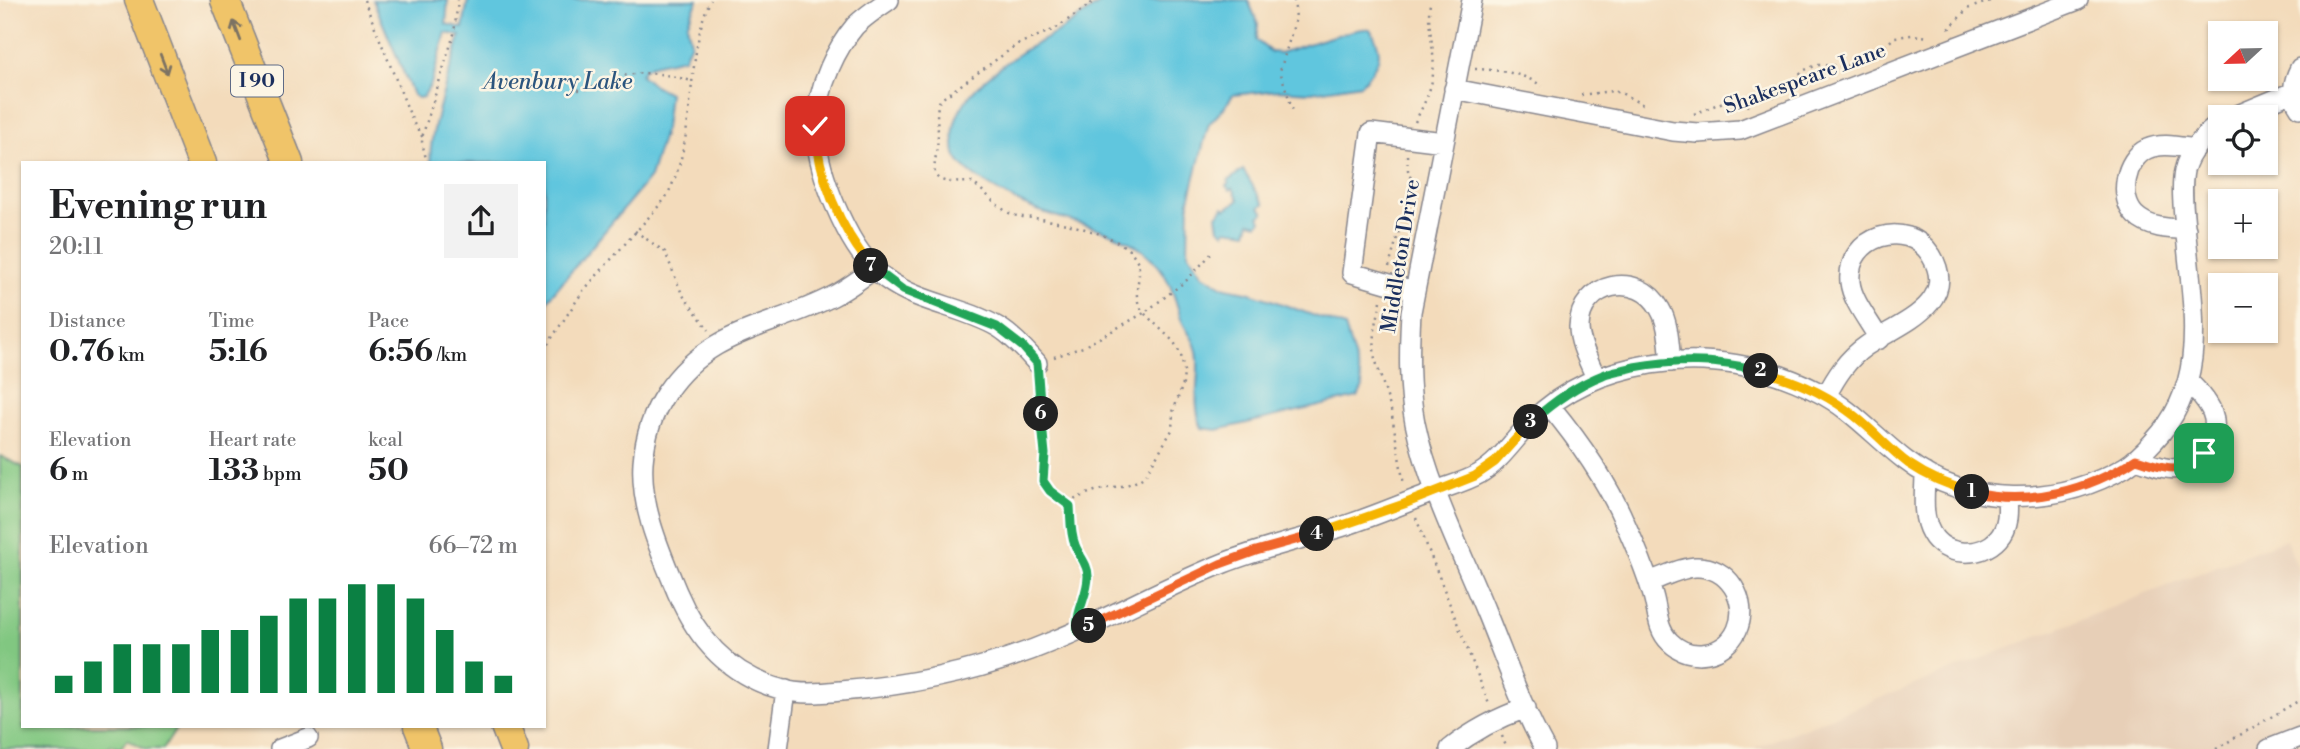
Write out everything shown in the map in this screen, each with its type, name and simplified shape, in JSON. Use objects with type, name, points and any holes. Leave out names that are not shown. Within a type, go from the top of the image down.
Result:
[{"type":"highway","points":[[139,0],[201,161]]},
{"type":"highway","name":"I 90","points":[[225,0],[288,161]]},
{"type":"highway","points":[[419,728],[427,749]]},
{"type":"highway","points":[[506,728],[514,749]]},
{"type":"street","points":[[889,0],[854,27],[823,85],[815,126],[816,144],[826,183],[851,239],[874,269],[903,290],[997,327],[1023,347],[1037,363]]},
{"type":"street","name":"Middleton Drive","points":[[1472,0],[1414,291],[1409,340],[1411,396],[1422,451],[1437,491],[1525,708],[1545,749]]},
{"type":"street","name":"Shakespeare Lane","points":[[1454,89],[1673,131],[1721,133],[1740,130],[1765,121],[2078,0]]},
{"type":"street","points":[[2278,105],[2297,100],[2293,85],[2300,68]]},
{"type":"street","points":[[1414,291],[1352,273],[1371,133],[1444,142]]},
{"type":"street","points":[[874,269],[825,300],[717,344],[690,364],[679,374],[653,416],[643,455],[646,509],[685,612],[699,634],[720,657],[744,674],[786,690],[802,693],[830,692],[916,682],[998,661],[1078,631],[1220,564],[1349,524],[1484,471],[1550,406],[1596,378],[1619,370],[1700,360],[1728,363],[1796,382],[1826,396],[1850,412],[1908,463],[1955,488],[1980,494],[2052,494],[2096,481],[2136,459],[2168,425],[2180,405],[2188,381],[2194,355],[2194,337],[2184,169],[2208,133]]},
{"type":"street","points":[[2186,229],[2166,229],[2135,215],[2129,205],[2126,183],[2132,164],[2145,150],[2160,146],[2195,149]]},
{"type":"street","points":[[1826,396],[1844,366],[1866,346],[1879,339],[1921,313],[1930,304],[1938,279],[1937,269],[1923,245],[1904,235],[1894,234],[1871,239],[1854,258],[1850,271],[1851,288],[1879,339]]},
{"type":"street","points":[[1596,378],[1581,337],[1580,318],[1591,298],[1615,285],[1628,284],[1639,289],[1660,307],[1671,362]]},
{"type":"street","points":[[2136,459],[2176,469],[2196,461],[2204,453],[2214,432],[2213,414],[2188,381]]},
{"type":"street","points":[[1550,406],[1616,503],[1649,582],[1660,628],[1670,643],[1679,649],[1699,654],[1720,650],[1730,641],[1740,620],[1741,605],[1739,595],[1724,577],[1706,568],[1695,567],[1649,582]]},
{"type":"street","points":[[1925,473],[1925,513],[1931,534],[1945,547],[1960,552],[1980,550],[1999,538],[2007,520],[2007,496]]},
{"type":"street","points":[[778,749],[786,690]]},
{"type":"street","points":[[1450,749],[1483,725],[1525,708]]},
{"type":"street","points":[[2269,749],[2300,737]]},
{"type":"street","points":[[280,749],[308,738]]},
{"type":"path","points":[[364,0],[413,122],[423,138]]},
{"type":"path","points":[[426,161],[423,138],[454,34],[458,0]]},
{"type":"path","points":[[546,347],[583,292],[665,199],[677,176],[699,34],[711,0]]},
{"type":"path","points":[[1068,503],[1096,491],[1122,488],[1145,476],[1172,430],[1173,412],[1183,384],[1182,363],[1174,342],[1137,303],[1135,293],[1140,268],[1131,251],[1122,244],[1060,222],[1010,213],[971,182],[949,184],[935,174],[933,168],[938,139],[937,106],[940,100],[1018,44],[1055,29],[1096,0]]},
{"type":"path","points":[[1294,0],[1296,18],[1280,71],[1294,114]]},
{"type":"path","points":[[1947,31],[1967,9],[1993,0]]},
{"type":"path","points":[[1862,65],[1895,37],[1933,37]]},
{"type":"path","points":[[1765,103],[1805,70],[1817,65],[1855,66]]},
{"type":"path","points":[[1458,68],[1520,74],[1548,90]]},
{"type":"path","points":[[578,90],[591,89],[623,76],[647,74],[663,74],[692,81]]},
{"type":"path","points":[[1570,96],[1612,91],[1654,110]]},
{"type":"path","points":[[1693,114],[1723,103],[1757,106]]},
{"type":"path","points":[[635,232],[665,252],[682,293],[708,327],[717,344]]},
{"type":"path","points":[[1078,631],[1078,612],[1085,596],[1087,567],[1075,545],[1070,506],[1050,491],[1043,481],[1045,454],[1037,363],[1083,347],[1144,313],[1187,279],[1212,253]]},
{"type":"path","points":[[2216,749],[2300,700]]},
{"type":"shaded area","points":[[2286,539],[2300,574],[2300,749],[1751,749]]},
{"type":"green space","points":[[0,456],[21,466],[21,728],[177,728],[163,749],[146,749],[127,739],[120,749],[111,745],[107,749],[0,749]]},
{"type":"water","name":"Avenbury Lake","points":[[373,0],[448,0],[446,24],[463,28],[468,0],[698,0],[687,24],[691,43],[684,58],[652,65],[644,69],[641,75],[669,93],[665,128],[650,177],[546,302],[546,161],[431,161],[432,137],[460,36],[446,33],[431,84],[423,97],[413,95]]},
{"type":"water","points":[[1106,0],[1248,0],[1258,24],[1256,40],[1271,52],[1280,53],[1341,34],[1370,29],[1379,52],[1376,65],[1361,84],[1311,92],[1279,90],[1233,95],[1209,124],[1189,200],[1188,252],[1203,275],[1226,288],[1247,292],[1345,327],[1363,387],[1358,397],[1217,430],[1202,428],[1197,403],[1196,347],[1182,322],[1172,291],[1160,268],[1147,254],[1117,236],[1032,208],[1002,194],[970,172],[955,155],[954,129],[958,115],[974,91],[1020,53]]},
{"type":"water","points":[[1243,170],[1264,204],[1260,207],[1264,213],[1259,216],[1261,221],[1258,224],[1250,222],[1247,232],[1226,229],[1225,233],[1219,228],[1217,215],[1224,207],[1226,209],[1239,200],[1233,188],[1230,190],[1226,186],[1228,181]]},
{"type":"route","points":[[815,126],[819,160],[840,217],[860,253],[874,269],[903,290],[922,299],[997,327],[1023,347],[1037,363],[1045,454],[1043,481],[1050,491],[1070,506],[1072,535],[1087,567],[1085,596],[1076,620],[1078,631],[1220,564],[1349,524],[1475,476],[1495,462],[1544,410],[1560,399],[1604,374],[1646,365],[1700,360],[1728,363],[1796,382],[1822,394],[1850,412],[1908,463],[1934,478],[1955,488],[1997,497],[2052,494],[2071,489],[2096,481],[2136,459],[2167,468],[2183,468],[2204,453]]}]
